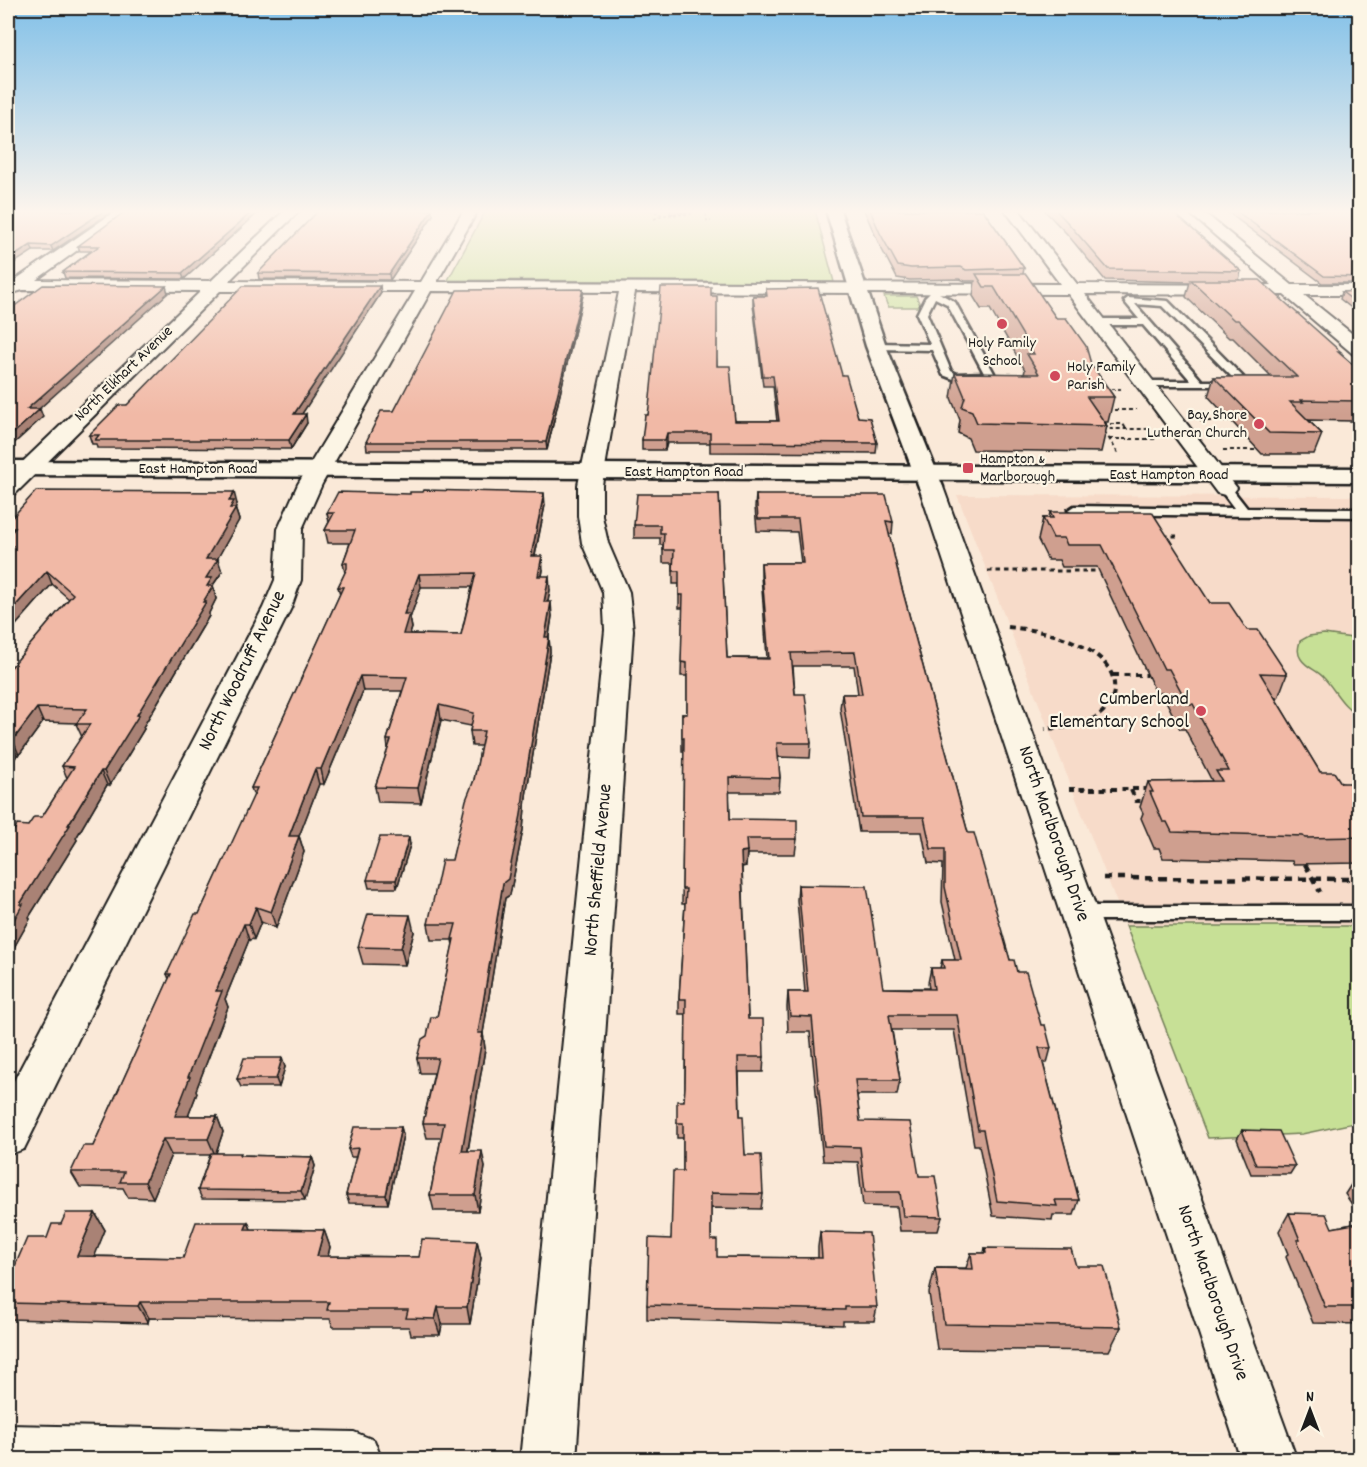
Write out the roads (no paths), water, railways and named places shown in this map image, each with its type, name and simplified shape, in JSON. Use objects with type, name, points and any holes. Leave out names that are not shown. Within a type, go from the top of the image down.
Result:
[{"type":"main road","name":"North Marlborough Drive","points":[[853,278],[876,346],[929,480]]},
{"type":"main road","name":"East Hampton Road","points":[[1221,482],[1359,476]]},
{"type":"main road","name":"East Hampton Road","points":[[13,478],[314,477],[1221,482],[1359,488]]},
{"type":"street","points":[[11,287],[24,278]]},
{"type":"street","name":"North Elkhart Avenue","points":[[13,478],[222,278]]},
{"type":"street","name":"North Woodruff Avenue","points":[[8,1135],[277,608],[288,580],[290,529],[314,477],[430,278]]},
{"type":"street","points":[[1063,278],[1221,482]]},
{"type":"street","points":[[1273,278],[1359,350]]},
{"type":"street","points":[[11,287],[215,285],[856,288],[934,291],[1071,289],[1122,295],[1359,290]]},
{"type":"street","name":"North Sheffield Avenue","points":[[548,1460],[619,630],[616,592],[595,543],[590,516],[592,478],[628,287]]},
{"type":"street","name":"North Marlborough Drive","points":[[929,480],[1269,1460]]},
{"type":"street","points":[[8,1453],[354,1460]]},
{"type":"lane","points":[[934,291],[951,302],[989,373],[983,378],[950,376],[922,314],[934,291]]},
{"type":"lane","points":[[1122,295],[1199,384]]},
{"type":"lane","points":[[1122,295],[1165,303],[1244,384],[1145,384]]},
{"type":"lane","points":[[1096,322],[1146,322]]},
{"type":"lane","points":[[876,346],[936,346]]},
{"type":"lane","points":[[1221,482],[1244,512]]},
{"type":"lane","points":[[1074,510],[1359,513]]},
{"type":"lane","points":[[1080,913],[1359,913]]},
{"type":"place","name":"Holy Family School","points":[[1002,324]]},
{"type":"place","name":"Holy Family Parish","points":[[1055,376]]},
{"type":"place","name":"Bay Shore Lutheran Church","points":[[1259,424]]},
{"type":"place","name":"Hampton & Marlborough","points":[[968,468]]},
{"type":"place","name":"Cumberland Elementary School","points":[[1201,711]]}]
